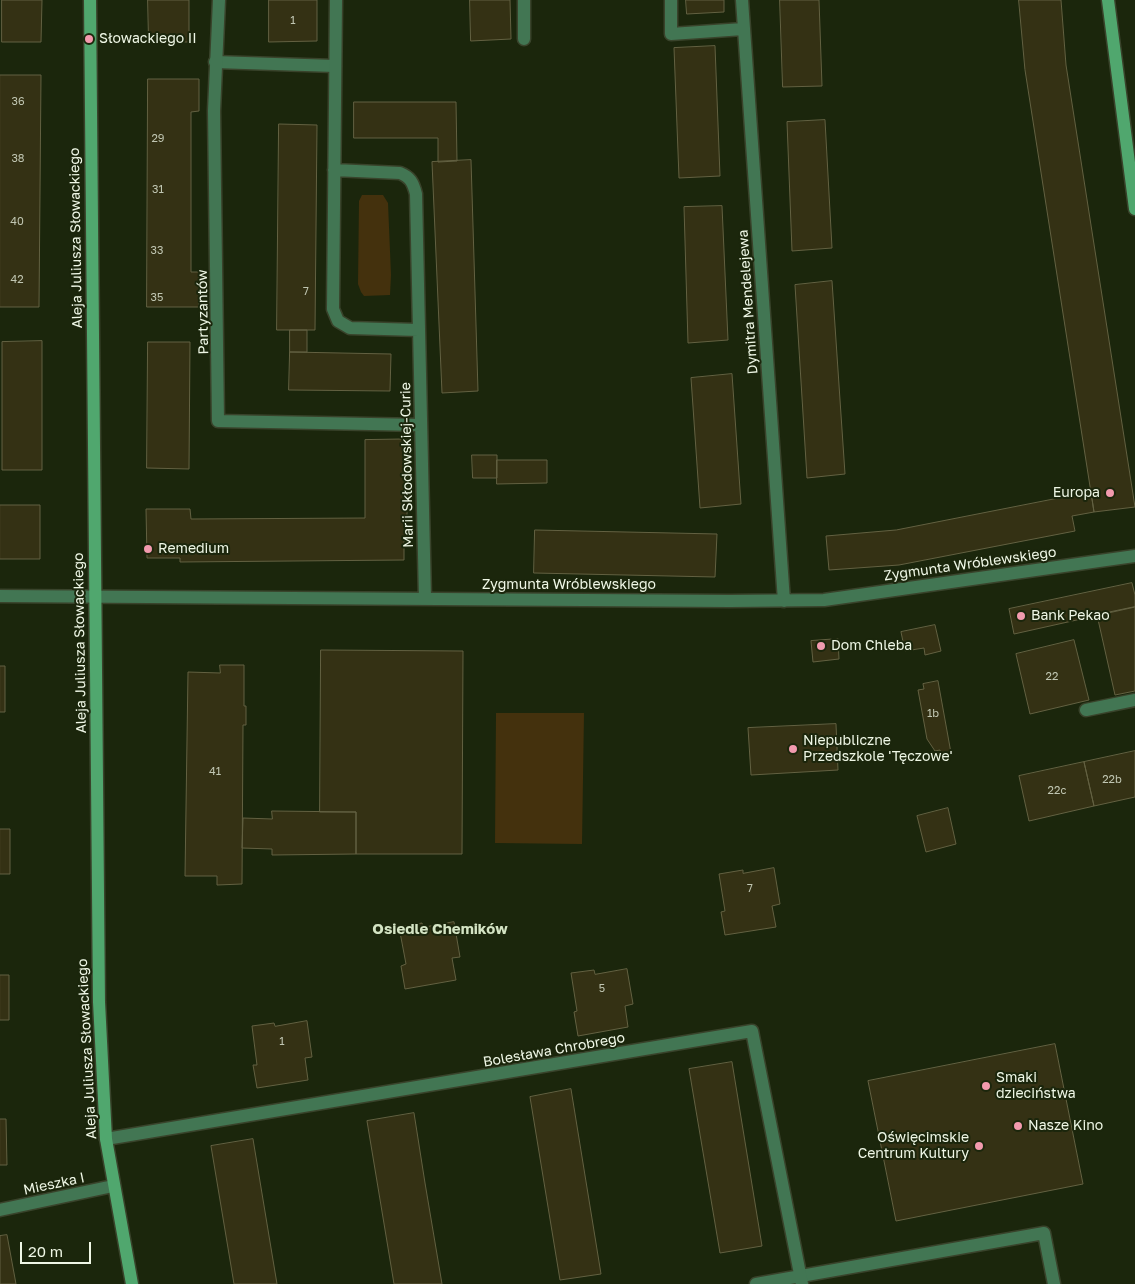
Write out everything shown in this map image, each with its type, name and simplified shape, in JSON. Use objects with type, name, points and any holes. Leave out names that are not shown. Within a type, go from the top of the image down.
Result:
[{"type":"street","name":"Aleja Juliusza Słowackiego","points":[[90,0],[99,1002],[106,1139],[132,1284]]},
{"type":"street","name":"Partyzantów","points":[[218,0],[215,62],[218,421],[421,425]]},
{"type":"street","points":[[336,0],[333,309],[335,318],[350,328],[418,330]]},
{"type":"street","points":[[524,0],[524,39]]},
{"type":"street","points":[[671,0],[671,34],[743,29]]},
{"type":"street","name":"Dymitra Mendelejewa","points":[[742,0],[784,601]]},
{"type":"street","points":[[1108,0],[1135,209]]},
{"type":"street","points":[[215,62],[335,66]]},
{"type":"street","name":"Marii Skłodowskiej-Curie","points":[[334,170],[400,173],[407,176],[414,183],[416,194],[425,599]]},
{"type":"street","name":"Zygmunta Wróblewskiego","points":[[0,596],[824,600],[1135,556]]},
{"type":"street","points":[[1086,710],[1135,700]]},
{"type":"street","name":"Bolesława Chrobrego","points":[[106,1139],[752,1031],[802,1280]]},
{"type":"street","name":"Mieszka I","points":[[0,1210],[113,1186]]},
{"type":"street","points":[[756,1284],[802,1280],[1044,1233],[1054,1284]]},
{"type":"shaded area","points":[[362,195],[383,195],[388,203],[390,295],[364,296],[358,284],[359,201]]},
{"type":"shaded area","points":[[496,713],[584,713],[582,844],[495,843]]},
{"type":"building","points":[[2,0],[42,0],[41,42],[2,42]]},
{"type":"building","points":[[148,0],[189,0],[189,42],[149,42]]},
{"type":"building","points":[[269,0],[317,0],[317,41],[269,42]]},
{"type":"building","points":[[470,0],[510,0],[511,39],[471,41]]},
{"type":"building","points":[[686,0],[724,0],[724,12],[687,14]]},
{"type":"building","points":[[780,0],[819,0],[822,86],[783,87]]},
{"type":"building","points":[[1019,0],[1061,0],[1066,65],[1135,507],[1094,512],[1025,70]]},
{"type":"building","points":[[715,46],[720,176],[679,178],[674,48]]},
{"type":"building","points":[[0,75],[41,75],[39,307],[0,307]]},
{"type":"building","points":[[148,79],[199,79],[199,111],[191,112],[191,272],[199,272],[199,307],[147,307]]},
{"type":"building","points":[[354,102],[456,102],[457,161],[438,162],[438,138],[354,138]]},
{"type":"building","points":[[825,120],[832,248],[792,251],[787,122]]},
{"type":"building","points":[[279,124],[317,125],[315,330],[277,330]]},
{"type":"building","points":[[471,160],[478,391],[442,393],[432,162]]},
{"type":"building","points":[[722,206],[728,340],[688,343],[684,207]]},
{"type":"building","points":[[832,281],[845,474],[807,478],[795,285]]},
{"type":"building","points":[[290,330],[307,330],[307,352],[290,352]]},
{"type":"building","points":[[42,341],[42,470],[2,470],[2,342]]},
{"type":"building","points":[[148,342],[190,342],[189,469],[147,468]]},
{"type":"building","points":[[290,352],[391,354],[390,391],[289,390]]},
{"type":"building","points":[[732,374],[741,504],[700,508],[691,378]]},
{"type":"building","points":[[407,439],[407,541],[404,541],[404,560],[180,562],[180,558],[147,558],[146,509],[190,509],[191,519],[365,518],[365,440]]},
{"type":"building","points":[[472,455],[497,455],[497,478],[473,478]]},
{"type":"building","points":[[497,460],[547,460],[547,483],[497,484]]},
{"type":"building","points":[[1091,492],[1094,512],[1072,516],[1075,531],[899,565],[829,570],[826,536],[896,530]]},
{"type":"building","points":[[0,505],[40,505],[40,559],[0,559]]},
{"type":"building","points":[[535,530],[717,534],[715,577],[534,573]]},
{"type":"building","points":[[1132,583],[1135,607],[1014,634],[1009,609]]},
{"type":"building","points":[[1135,607],[1135,691],[1115,695],[1097,615]]},
{"type":"building","points":[[935,625],[941,651],[925,655],[924,648],[905,651],[901,632]]},
{"type":"building","points":[[838,639],[839,659],[813,662],[811,641]]},
{"type":"building","points":[[1074,640],[1089,700],[1030,714],[1016,654]]},
{"type":"building","points":[[321,650],[463,651],[462,854],[356,854],[356,812],[320,812]]},
{"type":"building","points":[[220,665],[244,665],[246,725],[243,725],[242,884],[217,885],[217,876],[185,876],[188,672],[220,673]]},
{"type":"building","points":[[0,666],[5,666],[5,712],[0,712]]},
{"type":"building","points":[[938,681],[951,753],[941,755],[940,750],[935,751],[927,739],[918,690],[924,689],[923,684]]},
{"type":"building","name":"Niepubliczne Przedszkole 'Tęczowe'","points":[[836,724],[838,770],[751,775],[748,728]]},
{"type":"building","points":[[1135,751],[1135,797],[1094,806],[1084,762]]},
{"type":"building","points":[[1084,762],[1094,806],[1029,821],[1019,776]]},
{"type":"building","points":[[948,808],[956,844],[926,852],[917,816]]},
{"type":"building","points":[[272,811],[356,812],[356,854],[272,855],[272,849],[242,848],[243,818],[272,819]]},
{"type":"building","points":[[0,829],[10,829],[10,874],[0,874]]},
{"type":"building","points":[[774,868],[780,904],[772,906],[776,927],[725,935],[721,912],[725,911],[719,874],[743,870],[743,873]]},
{"type":"building","points":[[454,922],[460,957],[452,958],[456,980],[405,989],[401,966],[406,964],[399,927],[422,923],[423,927]]},
{"type":"building","points":[[627,969],[633,1004],[625,1006],[628,1027],[578,1036],[574,1012],[577,1011],[571,973],[594,970],[595,974]]},
{"type":"building","points":[[0,975],[9,975],[9,1020],[0,1020]]},
{"type":"building","points":[[307,1021],[312,1057],[305,1058],[308,1080],[257,1088],[253,1065],[257,1065],[252,1026],[274,1023],[275,1026]]},
{"type":"building","name":"Oświęcimskie Centrum Kultury","points":[[1055,1044],[1083,1184],[896,1221],[868,1081]]},
{"type":"building","points":[[732,1062],[762,1246],[720,1253],[689,1069]]},
{"type":"building","points":[[571,1089],[601,1274],[560,1280],[530,1097]]},
{"type":"building","points":[[414,1113],[442,1284],[394,1284],[367,1121]]},
{"type":"building","points":[[0,1119],[6,1119],[7,1165],[0,1165]]},
{"type":"building","points":[[253,1139],[277,1284],[234,1284],[211,1146]]},
{"type":"building","points":[[7,1235],[16,1284],[0,1284],[0,1236]]},
{"type":"place","name":"Słowackiego II","points":[[89,39]]},
{"type":"place","name":"Europa","points":[[1110,493]]},
{"type":"place","name":"Remedium","points":[[148,549]]},
{"type":"place","name":"Bank Pekao","points":[[1021,616]]},
{"type":"place","name":"Dom Chleba","points":[[821,646]]},
{"type":"place","name":"Niepubliczne Przedszkole 'Tęczowe'","points":[[793,749]]},
{"type":"place","name":"Smaki dzieciństwa","points":[[986,1086]]},
{"type":"place","name":"Nasze Kino","points":[[1018,1126]]},
{"type":"place","name":"Oświęcimskie Centrum Kultury","points":[[979,1146]]},
{"type":"district","name":"Osiedle Chemików","points":[[440,929]]}]
